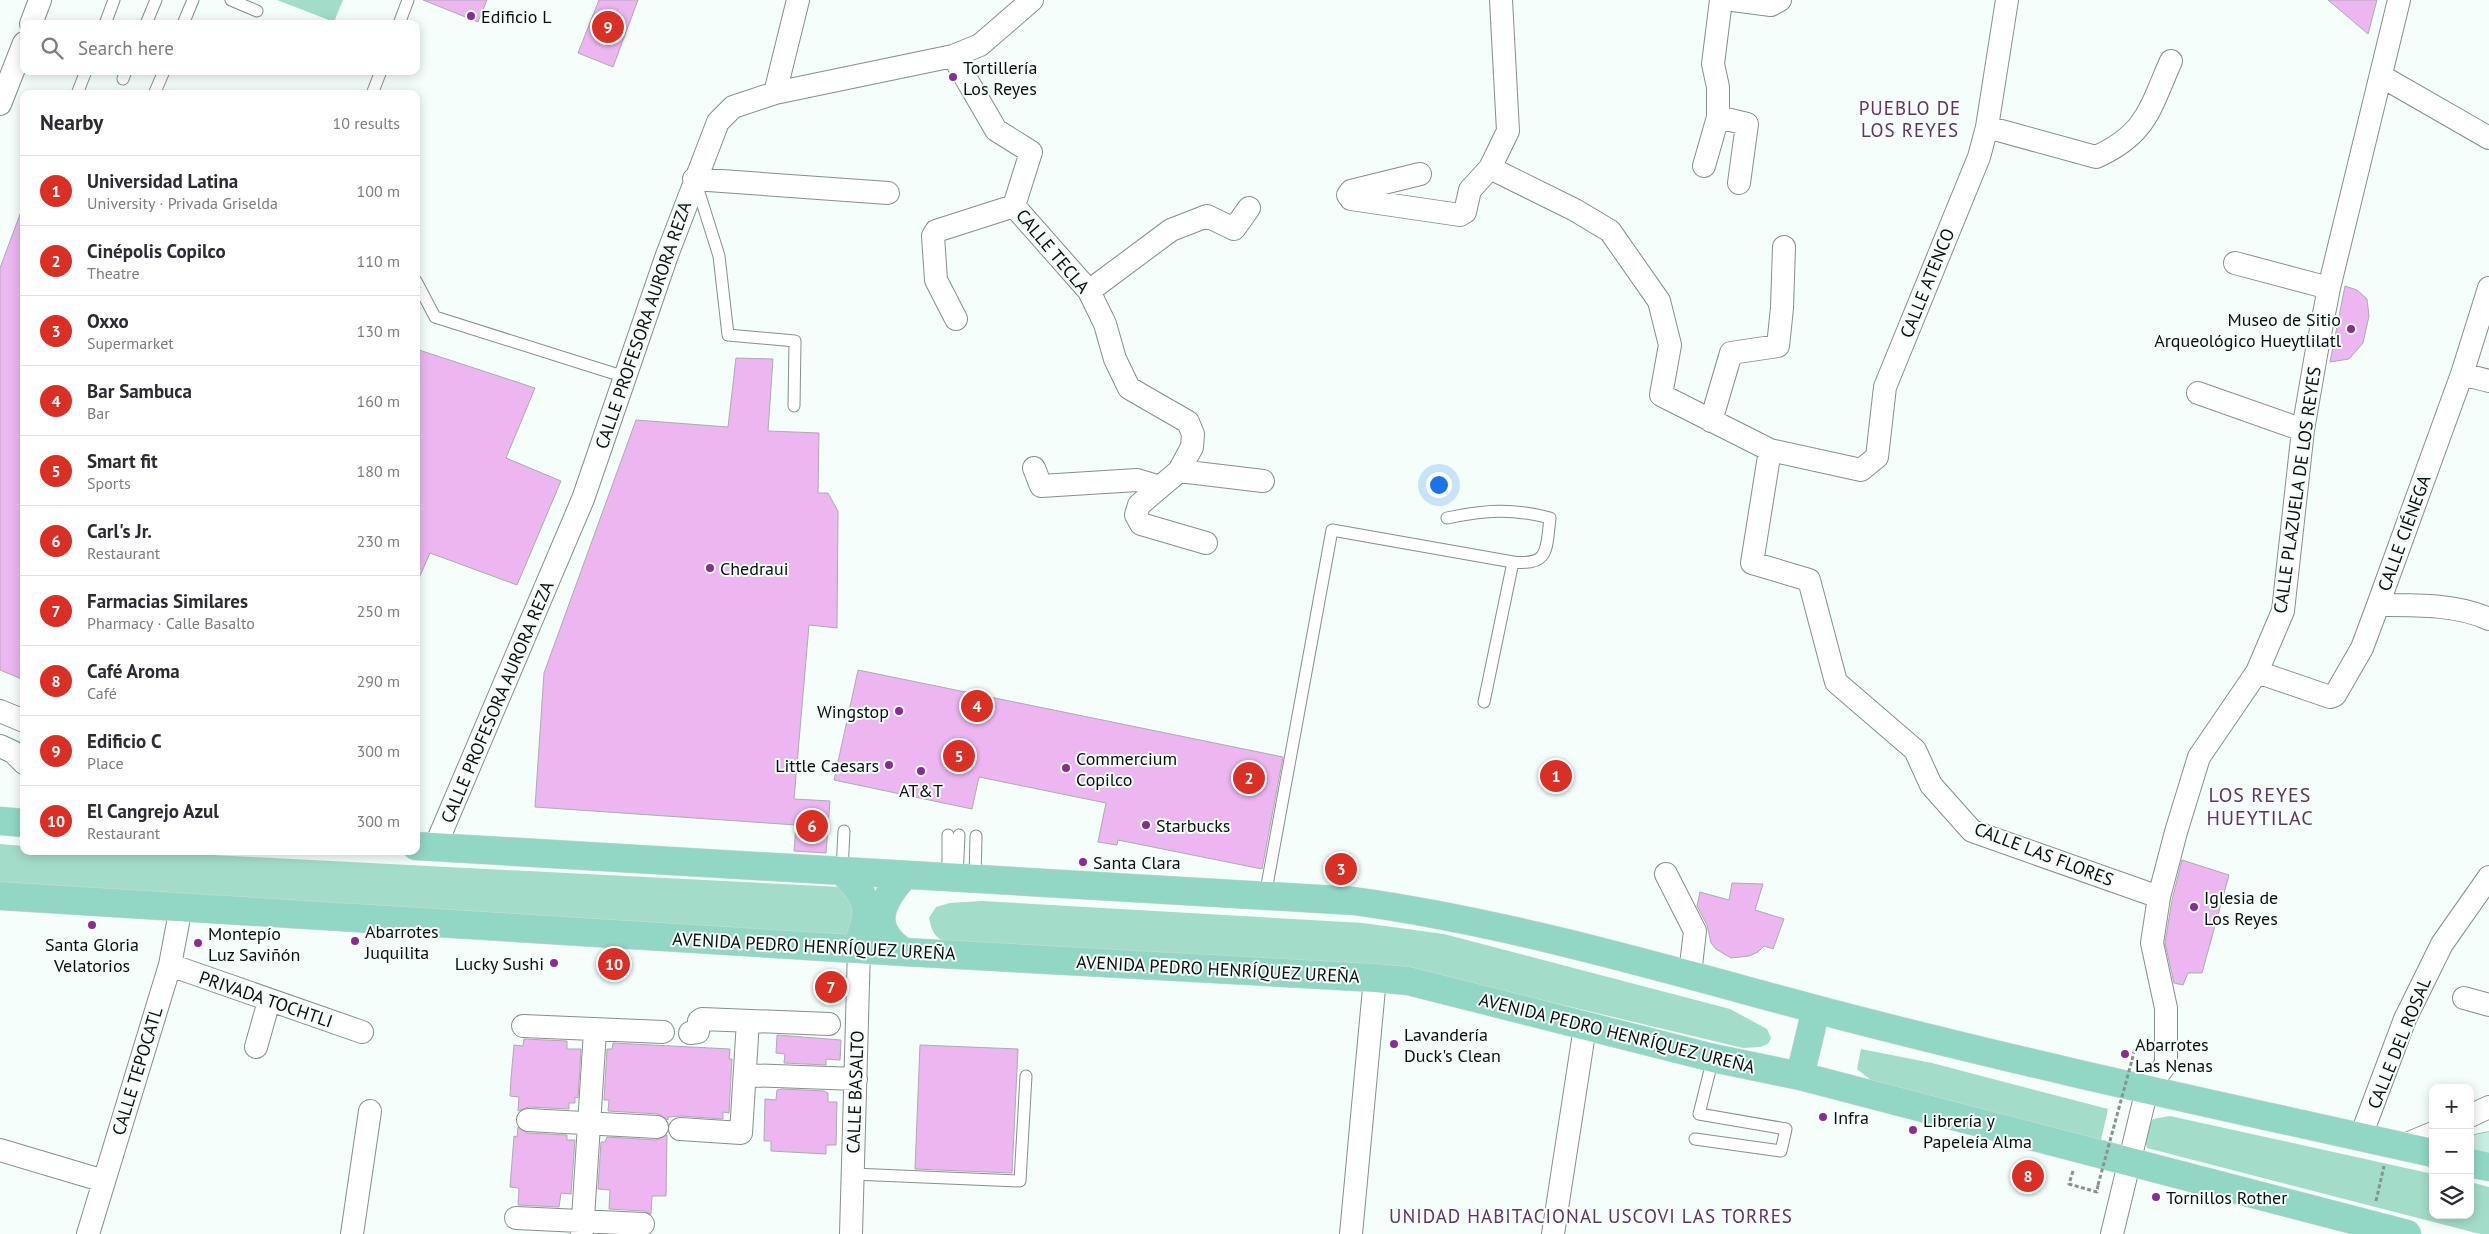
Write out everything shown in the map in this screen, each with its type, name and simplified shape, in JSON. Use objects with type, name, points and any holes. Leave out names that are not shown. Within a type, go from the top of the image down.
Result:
[{"type":"main road","points":[[426,846],[1354,901],[1421,910],[1501,926],[1690,974],[1816,1009],[2147,1090],[2429,1152]]},
{"type":"main road","points":[[842,871],[858,888],[866,906],[866,916],[859,940],[859,949]]},
{"type":"main road","points":[[904,952],[890,941],[885,934],[881,917],[885,899],[906,875]]},
{"type":"main road","name":"AVENIDA PEDRO HENRÍQUEZ UREÑA","points":[[0,896],[1408,981],[1713,1058],[1800,1076],[2130,1162],[2343,1226],[2371,1224],[2407,1234]]},
{"type":"main road","points":[[1800,1076],[1816,1009]]},
{"type":"main road","points":[[2474,1164],[2489,1167]]},
{"type":"street","points":[[775,93],[798,0]]},
{"type":"street","name":"CALLE PROFESORA AURORA REZA","points":[[426,846],[583,499],[694,179],[718,122],[723,115],[733,107],[775,93],[953,56],[980,45],[1032,0]]},
{"type":"street","points":[[1420,174],[1351,191],[1348,195],[1351,199],[1460,215],[1464,212],[1470,190],[1490,168],[1508,131],[1501,0]]},
{"type":"street","points":[[1704,166],[1718,117],[1718,88],[1713,64],[1721,0]]},
{"type":"street","points":[[1733,0],[1771,5],[1780,0]]},
{"type":"street","name":"CALLE ATENCO","points":[[1770,450],[1861,470],[1877,457],[1885,387],[1979,157],[1987,127],[2007,0]]},
{"type":"street","name":"CALLE PLAZUELA DE LOS REYES","points":[[2112,1234],[2147,1090],[2166,1064],[2166,1008],[2152,943],[2159,896],[2176,832],[2200,757],[2257,672],[2283,611],[2303,430],[2329,288],[2399,0]]},
{"type":"street","points":[[0,104],[20,53]]},
{"type":"street","name":"CALLE TECLA","points":[[953,56],[996,130],[1030,152],[1014,206],[1089,290],[1106,324],[1115,359],[1128,388],[1188,422],[1193,434],[1192,447],[1179,471],[1140,505],[1136,515],[1141,524],[1206,543]]},
{"type":"street","points":[[1987,127],[2096,157],[2113,149],[2136,132],[2144,122],[2171,61]]},
{"type":"street","points":[[2381,76],[2489,138]]},
{"type":"street","points":[[1718,117],[1747,124],[1739,184]]},
{"type":"street","points":[[1490,168],[1575,210],[1610,231],[1659,301],[1670,345],[1661,395],[1770,450]]},
{"type":"street","points":[[694,179],[888,193]]},
{"type":"street","points":[[956,319],[936,280],[933,236],[936,231],[1014,206]]},
{"type":"street","points":[[1089,290],[1171,230],[1207,216],[1234,229],[1249,208]]},
{"type":"street","points":[[1711,420],[1731,354],[1778,346],[1784,247]]},
{"type":"street","points":[[2235,263],[2329,288]]},
{"type":"street","name":"CALLE CIÉNEGA","points":[[2257,672],[2330,697],[2335,694],[2362,648],[2462,374],[2489,288]]},
{"type":"street","points":[[2462,374],[2489,380]]},
{"type":"street","points":[[2198,393],[2303,430]]},
{"type":"street","name":"CALLE LAS FLORES","points":[[1770,450],[1752,564],[1809,580],[1836,682],[1915,750],[1930,785],[1972,831],[2159,896]]},
{"type":"street","points":[[1034,468],[1041,486],[1138,480],[1160,487]]},
{"type":"street","points":[[1179,471],[1263,481]]},
{"type":"street","points":[[2378,605],[2406,605],[2470,611],[2489,620]]},
{"type":"street","points":[[0,711],[20,719]]},
{"type":"street","points":[[0,746],[13,752],[20,759]]},
{"type":"street","points":[[1666,874],[1694,931],[1690,974]]},
{"type":"street","name":"CALLE DEL ROSAL","points":[[2361,1136],[2405,1018],[2442,944],[2489,877]]},
{"type":"street","name":"CALLE TEPOCATL","points":[[88,1234],[170,965],[181,907]]},
{"type":"street","name":"CALLE BASALTO","points":[[851,1234],[859,949]]},
{"type":"street","name":"PRIVADA TOCHTLI","points":[[170,965],[362,1032]]},
{"type":"street","points":[[1351,1234],[1375,978]]},
{"type":"street","points":[[2464,998],[2489,1005]]},
{"type":"street","points":[[256,1047],[269,1001]]},
{"type":"street","points":[[690,1034],[698,1032],[699,1021],[702,1019],[829,1024]]},
{"type":"street","points":[[680,1129],[741,1133],[748,1021]]},
{"type":"street","points":[[523,1026],[595,1031],[663,1032]]},
{"type":"street","points":[[1553,1234],[1585,1026]]},
{"type":"street","points":[[582,1228],[595,1031]]},
{"type":"street","points":[[746,1075],[856,1079]]},
{"type":"street","points":[[2474,1114],[2489,1107]]},
{"type":"street","points":[[352,1234],[370,1111]]},
{"type":"street","points":[[528,1120],[657,1127]]},
{"type":"street","points":[[2396,1145],[2429,1134]]},
{"type":"street","points":[[2474,1149],[2489,1146]]},
{"type":"street","points":[[0,1150],[104,1181]]},
{"type":"street","points":[[516,1218],[582,1228],[643,1224]]},
{"type":"lane","points":[[106,20],[114,0]]},
{"type":"lane","points":[[148,20],[156,0]]},
{"type":"lane","points":[[185,20],[193,0]]},
{"type":"lane","points":[[231,0],[257,11]]},
{"type":"lane","points":[[400,20],[408,0]]},
{"type":"lane","points":[[79,90],[84,75]]},
{"type":"lane","points":[[156,90],[162,75]]},
{"type":"lane","points":[[374,90],[379,75]]},
{"type":"lane","points":[[694,179],[711,225],[719,256],[728,335],[795,341],[794,406]]},
{"type":"lane","points":[[420,289],[435,317],[625,377]]},
{"type":"lane","points":[[1265,896],[1332,530],[1530,564],[1540,560],[1546,548],[1550,518],[1521,511],[1483,511],[1447,518]]},
{"type":"lane","points":[[1484,702],[1513,562]]},
{"type":"lane","points":[[842,871],[844,831]]},
{"type":"lane","points":[[953,835],[960,878]]},
{"type":"lane","points":[[960,878],[976,836]]},
{"type":"lane","points":[[1694,1139],[1781,1151],[1786,1129],[1699,1114],[1713,1058]]},
{"type":"lane","points":[[853,1174],[1020,1181],[1026,1076]]},
{"type":"path","points":[[2070,1184],[2096,1192],[2135,1048]]},
{"type":"path","points":[[2371,1224],[2396,1145]]},
{"type":"green space","points":[[277,0],[343,0],[335,20],[329,20]]},
{"type":"green space","points":[[0,844],[20,846],[20,855],[213,855],[841,887],[856,903],[853,929],[843,937],[0,888]]},
{"type":"green space","points":[[982,901],[1363,923],[1444,934],[1730,1009],[1767,1029],[1771,1038],[1768,1044],[1760,1047],[1743,1048],[1412,969],[950,944],[935,935],[929,918],[936,907],[950,903]]},
{"type":"green space","points":[[1861,1049],[1932,1063],[2108,1109],[2101,1140],[1882,1089],[1857,1069]]},
{"type":"green space","points":[[2170,1116],[2429,1173],[2429,1219],[2474,1219],[2474,1183],[2489,1187],[2489,1234],[2480,1234],[2147,1148],[2144,1136],[2153,1119]]},
{"type":"building","name":"Edificio L","points":[[423,0],[487,0],[478,22]]},
{"type":"building","points":[[599,0],[638,0],[613,67],[578,53]]},
{"type":"building","points":[[2328,0],[2377,0],[2368,34]]},
{"type":"building","points":[[20,214],[20,678],[0,670],[0,268]]},
{"type":"building","name":"Museo de Sitio Arqueológico Hueytlilatl","points":[[2345,286],[2357,290],[2367,299],[2369,316],[2363,343],[2349,359],[2330,362]]},
{"type":"building","points":[[420,350],[535,388],[506,458],[561,481],[517,585],[430,553],[420,576]]},
{"type":"building","name":"Chedraui","points":[[736,358],[773,359],[768,431],[819,433],[818,493],[828,493],[838,511],[837,628],[809,625],[794,799],[830,801],[826,853],[794,851],[796,825],[535,807],[544,673],[636,420],[728,427]]},
{"type":"building","name":"Commercium Copilco","points":[[858,670],[1283,757],[1262,869],[1118,840],[1117,845],[1098,842],[1106,803],[979,777],[972,809],[834,780]]},
{"type":"building","name":"Iglesia de Los Reyes","points":[[2182,860],[2229,875],[2202,973],[2188,973],[2183,985],[2174,983],[2165,943],[2172,900]]},
{"type":"building","points":[[1732,883],[1763,884],[1755,910],[1784,919],[1773,949],[1764,946],[1758,952],[1749,956],[1731,958],[1716,949],[1711,943],[1707,925],[1697,906],[1700,892],[1729,900]]},
{"type":"building","points":[[777,1035],[841,1040],[840,1060],[826,1059],[826,1065],[784,1063],[785,1054],[776,1053]]},
{"type":"building","points":[[524,1039],[567,1041],[567,1049],[581,1049],[578,1098],[575,1097],[575,1103],[569,1103],[569,1109],[529,1107],[518,1111],[519,1097],[510,1096],[511,1078],[514,1045],[523,1046]]},
{"type":"building","points":[[613,1043],[730,1049],[729,1059],[732,1059],[729,1113],[723,1112],[723,1119],[681,1116],[668,1117],[668,1120],[658,1114],[608,1111],[609,1100],[604,1100],[607,1049],[612,1049]]},
{"type":"building","points":[[920,1045],[1018,1049],[1012,1173],[915,1169]]},
{"type":"building","points":[[777,1090],[824,1091],[828,1093],[828,1102],[837,1102],[836,1145],[826,1145],[826,1154],[771,1151],[771,1141],[764,1141],[765,1099],[776,1100]]},
{"type":"building","points":[[518,1127],[527,1133],[567,1135],[567,1140],[575,1140],[571,1194],[561,1193],[559,1207],[518,1205],[519,1188],[510,1187],[514,1136],[517,1137]]},
{"type":"building","points":[[667,1135],[666,1196],[652,1196],[651,1214],[644,1211],[609,1209],[610,1190],[598,1189],[601,1142],[605,1142],[607,1137],[656,1140]]},
{"type":"place","name":"Edificio L","points":[[471,16]]},
{"type":"place","name":"Edificio C","points":[[608,27]]},
{"type":"place","name":"Tortillería Los Reyes","points":[[953,77]]},
{"type":"place","name":"Museo de Sitio Arqueológico Hueytlilatl","points":[[2351,329]]},
{"type":"place","name":"Chedraui","points":[[710,568]]},
{"type":"place","name":"Bar Sambuca","points":[[977,706]]},
{"type":"place","name":"Wingstop","points":[[899,711]]},
{"type":"place","name":"Smart fit","points":[[959,756]]},
{"type":"place","name":"Little Caesars","points":[[889,765]]},
{"type":"place","name":"Commercium Copilco","points":[[1066,768]]},
{"type":"place","name":"AT&T","points":[[921,771]]},
{"type":"place","name":"Universidad Latina","points":[[1556,776]]},
{"type":"place","name":"Cinépolis Copilco","points":[[1249,778]]},
{"type":"place","name":"Starbucks","points":[[1146,825]]},
{"type":"place","name":"Carl's Jr.","points":[[812,826]]},
{"type":"place","name":"Santa Clara","points":[[1083,862]]},
{"type":"place","name":"Oxxo","points":[[1341,869]]},
{"type":"place","name":"Iglesia de Los Reyes","points":[[2194,907]]},
{"type":"place","name":"Santa Gloria Velatorios","points":[[92,925]]},
{"type":"place","name":"Abarrotes Juquilita","points":[[355,941]]},
{"type":"place","name":"Montepío Luz Saviñón","points":[[198,943]]},
{"type":"place","name":"Lucky Sushi","points":[[554,963]]},
{"type":"place","name":"El Cangrejo Azul","points":[[614,964]]},
{"type":"place","name":"Farmacias Similares","points":[[831,987]]},
{"type":"place","name":"Lavandería Duck's Clean","points":[[1394,1044]]},
{"type":"place","name":"Abarrotes Las Nenas","points":[[2125,1054]]},
{"type":"place","name":"Infra","points":[[1823,1117]]},
{"type":"place","name":"Librería y Papeleía Alma","points":[[1913,1130]]},
{"type":"place","name":"Café Aroma","points":[[2028,1176]]},
{"type":"place","name":"Tornillos Rother","points":[[2156,1197]]},
{"type":"district","name":"PUEBLO DE LOS REYES","points":[[1910,119]]},
{"type":"district","name":"LOS REYES HUEYTILAC","points":[[2260,806]]},
{"type":"district","name":"UNIDAD HABITACIONAL USCOVI LAS TORRES","points":[[1591,1216]]}]
